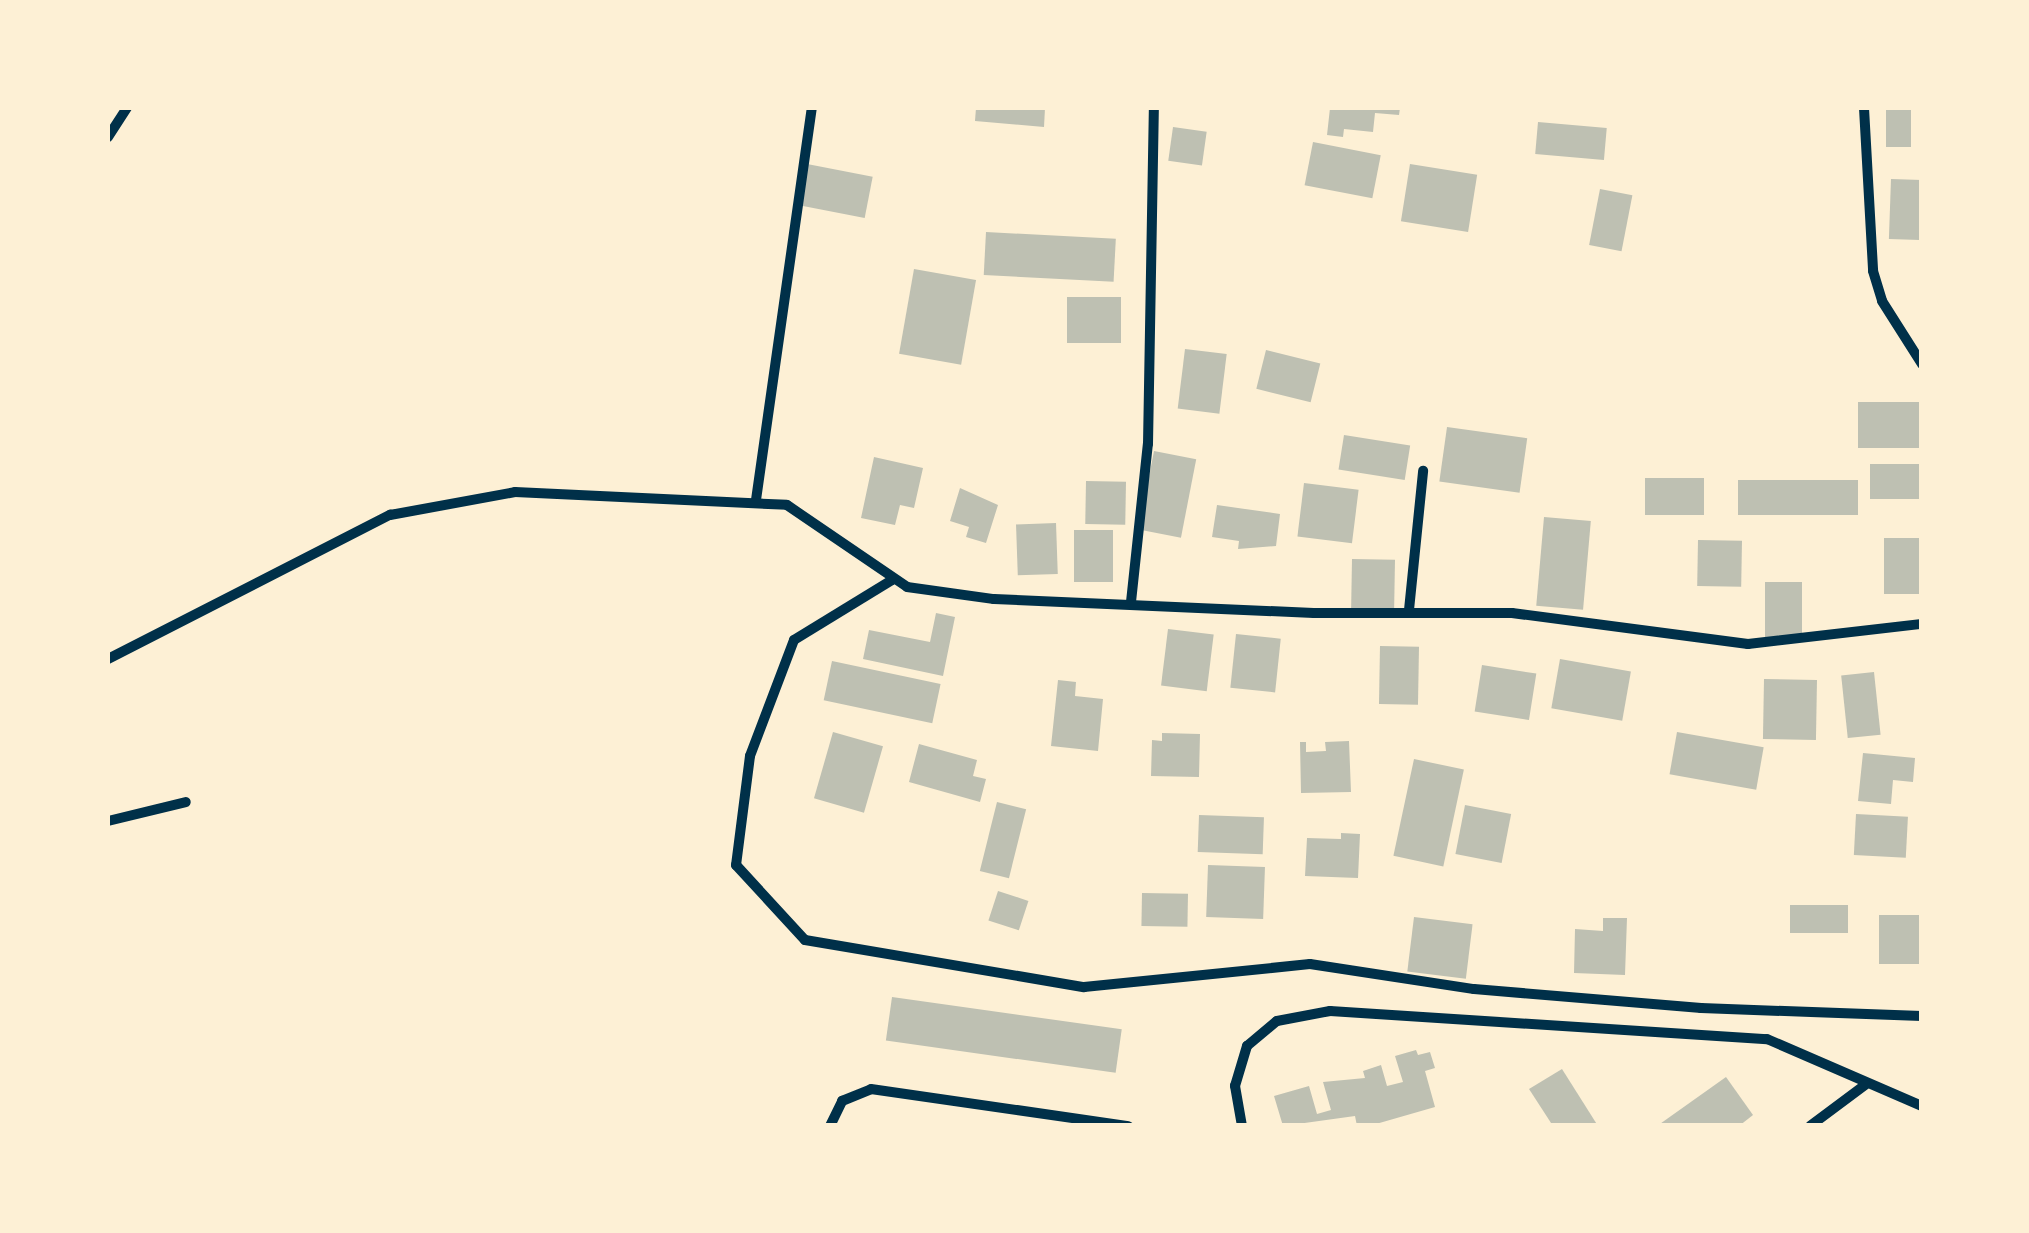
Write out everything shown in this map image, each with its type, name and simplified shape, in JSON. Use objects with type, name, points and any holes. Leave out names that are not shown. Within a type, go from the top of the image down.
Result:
[{"type":"street","points":[[108,137],[126,108]]},
{"type":"street","points":[[756,500],[812,108]]},
{"type":"street","points":[[1131,602],[1148,444],[1154,108]]},
{"type":"street","points":[[1864,108],[1873,271],[1882,301],[1918,347],[1922,364]]},
{"type":"street","points":[[1409,610],[1423,471]]},
{"type":"street","points":[[108,658],[390,515],[455,498],[515,492],[756,500],[807,514],[892,580],[934,594],[1314,613],[1512,613],[1748,644],[1922,624]]},
{"type":"street","points":[[892,580],[794,640],[750,756],[736,865],[805,940],[1084,987],[1310,964],[1474,989],[1701,1008],[1922,1016]]},
{"type":"street","points":[[108,821],[186,802]]},
{"type":"street","points":[[1242,1126],[1236,1086],[1246,1046],[1277,1022],[1312,1012],[1767,1039],[1865,1085],[1922,1106]]},
{"type":"street","points":[[1810,1126],[1865,1085]]},
{"type":"street","points":[[830,1126],[842,1100],[871,1089],[1128,1126]]},
{"type":"building","points":[[976,108],[1045,108],[1044,127],[975,121]]},
{"type":"building","points":[[1330,108],[1400,108],[1399,115],[1375,113],[1373,132],[1344,129],[1343,137],[1327,135]]},
{"type":"building","points":[[1886,108],[1911,108],[1911,147],[1886,147]]},
{"type":"building","points":[[1538,122],[1607,128],[1604,160],[1535,154]]},
{"type":"building","points":[[1173,127],[1207,132],[1202,165],[1168,161]]},
{"type":"building","points":[[1313,142],[1381,155],[1372,198],[1305,185]]},
{"type":"building","points":[[802,163],[873,177],[865,218],[794,204]]},
{"type":"building","points":[[1410,164],[1477,175],[1468,232],[1401,221]]},
{"type":"building","points":[[1891,179],[1922,180],[1920,240],[1889,239]]},
{"type":"building","points":[[1600,189],[1632,195],[1622,251],[1589,245]]},
{"type":"building","points":[[986,232],[1116,239],[1114,282],[984,275]]},
{"type":"building","points":[[914,269],[976,280],[961,365],[899,354]]},
{"type":"building","points":[[1067,297],[1121,297],[1121,343],[1067,343]]},
{"type":"building","points":[[1185,349],[1227,354],[1219,414],[1178,409]]},
{"type":"building","points":[[1266,350],[1320,364],[1311,402],[1256,389]]},
{"type":"building","points":[[1858,402],[1922,402],[1922,448],[1858,448]]},
{"type":"building","points":[[1447,427],[1527,438],[1520,493],[1439,481]]},
{"type":"building","points":[[1344,435],[1410,445],[1405,480],[1339,470]]},
{"type":"building","points":[[1154,451],[1196,459],[1181,538],[1139,530]]},
{"type":"building","points":[[874,457],[923,468],[914,508],[900,505],[895,525],[861,518]]},
{"type":"building","points":[[1870,464],[1922,464],[1922,499],[1870,499]]},
{"type":"building","points":[[1645,478],[1704,478],[1704,515],[1645,515]]},
{"type":"building","points":[[1738,480],[1858,480],[1858,515],[1738,515]]},
{"type":"building","points":[[1086,481],[1126,482],[1125,525],[1085,524]]},
{"type":"building","points":[[1304,483],[1359,490],[1352,543],[1297,537]]},
{"type":"building","points":[[960,488],[998,505],[986,543],[966,537],[969,527],[950,521]]},
{"type":"building","points":[[1217,505],[1280,514],[1276,546],[1238,549],[1239,541],[1212,537]]},
{"type":"building","points":[[1544,517],[1591,521],[1583,610],[1536,606]]},
{"type":"building","points":[[1056,523],[1058,574],[1018,575],[1016,524]]},
{"type":"building","points":[[1074,530],[1113,530],[1113,582],[1074,582]]},
{"type":"building","points":[[1884,538],[1922,538],[1922,594],[1884,594]]},
{"type":"building","points":[[1698,540],[1742,541],[1741,587],[1697,586]]},
{"type":"building","points":[[1352,559],[1395,560],[1394,615],[1351,614]]},
{"type":"building","points":[[1765,582],[1802,582],[1802,638],[1765,638]]},
{"type":"building","points":[[936,613],[955,617],[943,676],[863,659],[869,630],[930,642]]},
{"type":"building","points":[[1168,629],[1214,635],[1207,691],[1161,686]]},
{"type":"building","points":[[1236,634],[1281,639],[1275,692],[1230,688]]},
{"type":"building","points":[[1380,646],[1419,647],[1418,705],[1379,704]]},
{"type":"building","points":[[1560,659],[1631,672],[1622,721],[1551,708]]},
{"type":"building","points":[[832,661],[941,684],[932,723],[824,700]]},
{"type":"building","points":[[1482,665],[1536,674],[1529,720],[1475,711]]},
{"type":"building","points":[[1874,672],[1881,735],[1848,738],[1841,675]]},
{"type":"building","points":[[1764,679],[1817,680],[1816,740],[1763,739]]},
{"type":"building","points":[[1058,680],[1076,682],[1075,696],[1103,699],[1098,751],[1051,746]]},
{"type":"building","points":[[833,732],[883,746],[864,813],[814,798]]},
{"type":"building","points":[[1677,732],[1764,747],[1756,790],[1670,774]]},
{"type":"building","points":[[1162,733],[1200,734],[1199,777],[1151,776],[1152,740],[1162,741]]},
{"type":"building","points":[[1349,741],[1351,792],[1301,793],[1300,742],[1306,742],[1306,752],[1326,751],[1325,742]]},
{"type":"building","points":[[919,744],[977,760],[973,776],[986,779],[980,802],[909,782]]},
{"type":"building","points":[[1863,753],[1915,758],[1913,782],[1893,780],[1891,804],[1858,801]]},
{"type":"building","points":[[1414,759],[1464,770],[1443,866],[1393,856]]},
{"type":"building","points":[[997,802],[1026,809],[1009,878],[980,871]]},
{"type":"building","points":[[1465,805],[1511,814],[1502,863],[1455,854]]},
{"type":"building","points":[[1856,814],[1908,817],[1906,858],[1854,855]]},
{"type":"building","points":[[1199,815],[1264,817],[1263,854],[1198,852]]},
{"type":"building","points":[[1341,833],[1360,834],[1358,878],[1305,876],[1307,838],[1341,839]]},
{"type":"building","points":[[1208,865],[1265,867],[1263,919],[1206,917]]},
{"type":"building","points":[[998,891],[1028,901],[1019,930],[988,920]]},
{"type":"building","points":[[1142,893],[1188,894],[1187,927],[1141,926]]},
{"type":"building","points":[[1790,905],[1848,905],[1848,933],[1790,933]]},
{"type":"building","points":[[1879,915],[1922,915],[1922,964],[1879,964]]},
{"type":"building","points":[[1414,917],[1473,924],[1466,979],[1407,972]]},
{"type":"building","points":[[1603,918],[1627,918],[1625,975],[1574,973],[1575,929],[1603,931]]},
{"type":"building","points":[[892,997],[1122,1029],[1116,1073],[886,1041]]},
{"type":"building","points":[[1416,1050],[1418,1055],[1430,1052],[1435,1068],[1425,1071],[1435,1107],[1369,1126],[1357,1126],[1355,1116],[1283,1126],[1274,1096],[1309,1086],[1317,1114],[1331,1110],[1323,1082],[1365,1078],[1363,1071],[1381,1065],[1387,1086],[1403,1082],[1395,1056]]},
{"type":"building","points":[[1562,1069],[1598,1126],[1553,1126],[1529,1089]]},
{"type":"building","points":[[1726,1077],[1753,1115],[1739,1126],[1657,1126]]}]
